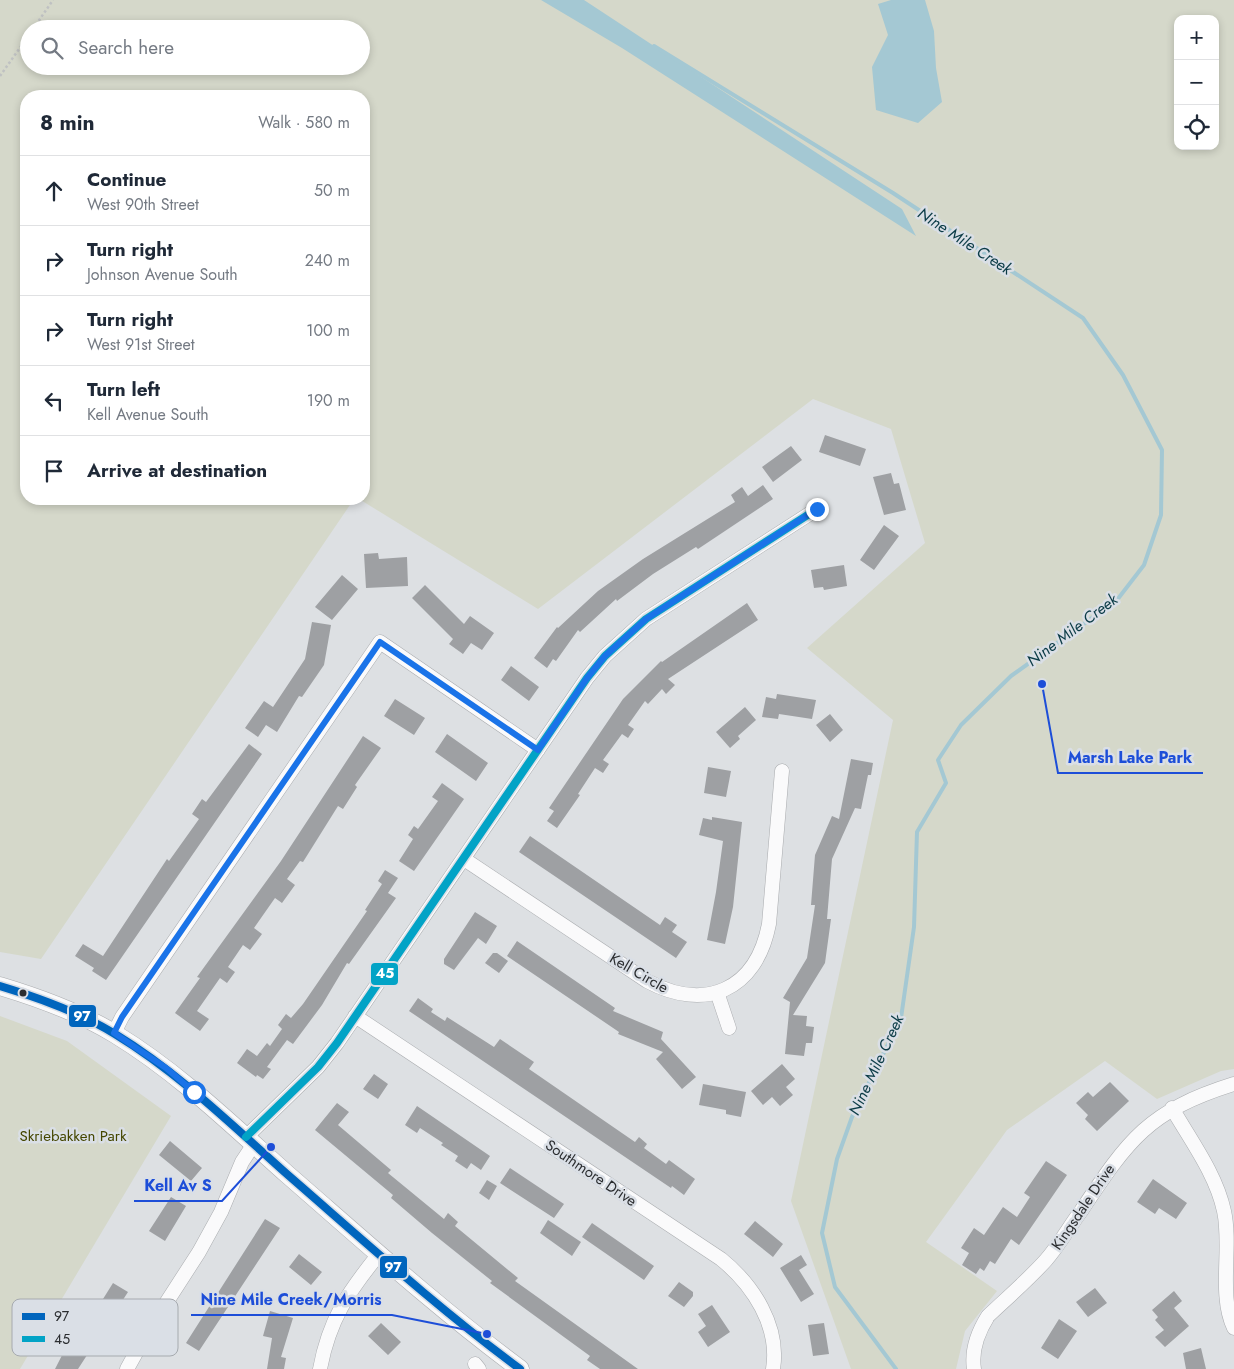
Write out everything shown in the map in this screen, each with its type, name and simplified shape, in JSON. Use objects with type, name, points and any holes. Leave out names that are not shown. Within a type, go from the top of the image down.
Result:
[{"type":"street","points":[[169,1299],[199,1252],[250,1141],[318,1066],[355,1016],[587,678],[625,636],[646,619],[817,509]]},
{"type":"street","points":[[114,1033],[122,1017],[380,642],[538,750]]},
{"type":"street","name":"Kell Circle","points":[[464,859],[653,985],[685,996],[716,992],[725,989],[742,978],[756,962],[765,945],[769,924],[782,771]]},
{"type":"street","points":[[0,986],[30,995],[75,1013],[114,1033],[166,1068],[447,1312],[520,1369]]},
{"type":"street","points":[[716,992],[729,1028]]},
{"type":"street","name":"Southmore Drive","points":[[355,1016],[721,1259],[739,1274],[754,1294],[765,1316],[772,1339],[773,1369]]},
{"type":"street","name":"Kingsdale Drive","points":[[974,1369],[975,1344],[988,1316],[1046,1260],[1118,1155],[1138,1134],[1172,1108],[1234,1084]]},
{"type":"street","points":[[1172,1108],[1207,1168],[1220,1197],[1227,1235],[1227,1304],[1234,1328]]},
{"type":"street","points":[[320,1369],[333,1321],[346,1295],[379,1254]]},
{"type":"street","points":[[127,1369],[134,1356]]},
{"type":"path","points":[[39,20],[53,0]]},
{"type":"path","points":[[0,76],[20,47]]},
{"type":"green space","points":[[0,0],[1234,0],[1234,1069],[1221,1071],[1157,1099],[1105,1061],[1007,1130],[926,1242],[997,1291],[965,1331],[956,1369],[851,1369],[791,1201],[893,720],[807,648],[925,543],[891,429],[813,399],[538,609],[369,505],[370,90],[20,90],[20,505],[350,505],[41,959],[0,952]]},
{"type":"green space","name":"Skriebakken Park","points":[[0,1016],[67,1041],[171,1116],[62,1299],[12,1299],[12,1356],[28,1356],[20,1369],[0,1369]]},
{"type":"water","points":[[541,0],[584,0],[902,209],[916,236],[622,48]]},
{"type":"water","points":[[891,0],[925,0],[934,31],[936,68],[942,102],[918,123],[876,110],[872,67],[888,35],[878,4]]},
{"type":"building","points":[[825,435],[866,449],[860,466],[819,452]]},
{"type":"building","points":[[791,446],[802,460],[773,482],[762,467]]},
{"type":"building","points":[[891,473],[894,484],[899,483],[906,510],[884,515],[873,477]]},
{"type":"building","points":[[763,485],[773,499],[698,549],[696,547],[653,574],[617,601],[616,599],[580,632],[578,630],[556,661],[553,659],[547,668],[534,658],[557,627],[598,591],[643,559],[735,502],[731,495],[742,487],[748,496]]},
{"type":"building","points":[[884,525],[899,536],[874,570],[860,560]]},
{"type":"building","points":[[378,553],[379,559],[407,557],[408,586],[366,588],[364,554]]},
{"type":"building","points":[[844,565],[847,586],[824,590],[823,587],[814,588],[811,570]]},
{"type":"building","points":[[342,575],[358,589],[332,620],[315,607]]},
{"type":"building","points":[[425,585],[464,624],[470,616],[494,633],[482,650],[471,643],[463,654],[449,644],[453,639],[412,598]]},
{"type":"building","points":[[747,603],[758,620],[668,679],[675,685],[666,694],[662,689],[648,704],[645,701],[628,725],[634,729],[628,738],[622,734],[603,760],[609,764],[603,773],[595,768],[578,794],[580,795],[557,828],[547,821],[554,811],[549,808],[623,699],[661,661]]},
{"type":"building","points":[[312,622],[331,625],[324,665],[302,697],[299,696],[277,732],[266,725],[258,737],[245,728],[264,701],[273,707],[305,659]]},
{"type":"building","points":[[511,666],[539,687],[529,701],[501,680]]},
{"type":"building","points":[[777,694],[816,700],[812,719],[779,714],[778,719],[762,717],[766,697],[776,699]]},
{"type":"building","points":[[395,699],[425,718],[414,735],[384,716]]},
{"type":"building","points":[[745,707],[756,720],[738,736],[740,739],[730,748],[716,732]]},
{"type":"building","points":[[830,714],[843,730],[830,742],[816,725]]},
{"type":"building","points":[[447,734],[488,763],[476,781],[435,752]]},
{"type":"building","points":[[363,736],[381,748],[355,785],[357,787],[343,809],[338,806],[303,862],[300,861],[287,879],[295,885],[282,903],[275,898],[254,928],[262,934],[250,950],[243,945],[228,967],[235,972],[227,983],[220,978],[197,1011],[209,1019],[200,1031],[175,1013],[200,978],[197,977],[281,861]]},
{"type":"building","points":[[249,744],[262,754],[106,980],[92,971],[94,968],[75,956],[83,944],[103,956],[167,859],[169,861],[199,819],[192,814],[202,799],[206,802]]},
{"type":"building","points":[[851,759],[873,763],[871,775],[868,775],[861,809],[855,808],[832,859],[827,919],[831,919],[825,963],[793,1015],[807,1016],[806,1026],[814,1027],[812,1043],[806,1043],[804,1056],[785,1054],[790,1002],[783,998],[807,958],[815,905],[811,905],[815,855],[832,816],[839,819]]},
{"type":"building","points":[[708,767],[731,771],[726,797],[704,793]]},
{"type":"building","points":[[442,783],[464,799],[414,871],[399,861],[413,839],[408,835],[414,826],[418,829],[438,801],[432,797]]},
{"type":"building","points":[[712,817],[742,822],[733,907],[725,944],[707,940],[723,841],[699,835],[703,818],[712,820]]},
{"type":"building","points":[[530,836],[660,925],[665,917],[677,925],[672,932],[687,942],[676,958],[519,852]]},
{"type":"building","points":[[385,870],[398,878],[388,893],[396,898],[349,964],[347,963],[322,1005],[293,1044],[287,1040],[267,1067],[271,1069],[263,1079],[257,1075],[256,1077],[237,1063],[247,1049],[257,1056],[267,1043],[270,1046],[282,1029],[278,1025],[286,1014],[291,1018],[303,1004],[367,911],[365,910],[382,884],[378,881]]},
{"type":"building","points":[[475,912],[497,926],[486,944],[478,938],[454,970],[444,964],[444,959]]},
{"type":"building","points":[[517,941],[615,1008],[613,1011],[663,1032],[661,1039],[696,1077],[682,1089],[656,1059],[663,1052],[618,1034],[619,1032],[507,956]]},
{"type":"building","points":[[493,953],[497,953],[508,961],[499,973],[485,963]]},
{"type":"building","points":[[418,998],[433,1009],[431,1012],[445,1021],[447,1017],[494,1047],[500,1039],[534,1062],[529,1069],[635,1142],[639,1137],[647,1144],[644,1148],[666,1164],[669,1160],[695,1179],[684,1195],[409,1011]]},
{"type":"building","points":[[782,1064],[795,1079],[786,1087],[793,1095],[780,1106],[772,1097],[763,1105],[751,1091]]},
{"type":"building","points":[[374,1074],[388,1084],[378,1099],[363,1089]]},
{"type":"building","points":[[1110,1082],[1129,1101],[1097,1131],[1085,1119],[1088,1115],[1076,1103],[1088,1092],[1093,1097]]},
{"type":"building","points":[[703,1084],[746,1092],[741,1117],[726,1114],[726,1110],[699,1105]]},
{"type":"building","points":[[337,1103],[349,1112],[338,1125],[391,1170],[388,1173],[444,1219],[448,1213],[458,1222],[455,1226],[518,1278],[515,1281],[638,1369],[600,1369],[587,1360],[590,1356],[490,1283],[492,1281],[391,1198],[393,1195],[315,1130]]},
{"type":"building","points":[[417,1106],[490,1156],[481,1170],[471,1163],[467,1169],[455,1161],[458,1156],[441,1145],[443,1143],[420,1128],[417,1133],[405,1125]]},
{"type":"building","points":[[170,1141],[202,1168],[191,1181],[159,1155]]},
{"type":"building","points":[[1046,1161],[1067,1175],[1019,1245],[1011,1239],[995,1264],[990,1261],[984,1271],[980,1268],[976,1274],[962,1265],[969,1253],[961,1248],[974,1228],[984,1235],[1003,1207],[1017,1217],[1030,1197],[1024,1193]]},
{"type":"building","points":[[510,1168],[564,1204],[554,1218],[500,1183]]},
{"type":"building","points":[[1153,1179],[1187,1203],[1176,1219],[1159,1208],[1155,1214],[1137,1202]]},
{"type":"building","points":[[487,1180],[497,1186],[489,1200],[479,1193]]},
{"type":"building","points":[[171,1197],[186,1206],[165,1241],[149,1231]]},
{"type":"building","points":[[265,1219],[280,1228],[199,1351],[186,1343]]},
{"type":"building","points":[[548,1220],[581,1242],[572,1256],[540,1233]]},
{"type":"building","points":[[755,1221],[783,1244],[773,1257],[744,1234]]},
{"type":"building","points":[[592,1223],[654,1266],[644,1280],[582,1237]]},
{"type":"building","points":[[299,1254],[322,1272],[311,1285],[289,1267]]},
{"type":"building","points":[[801,1255],[807,1265],[799,1270],[814,1294],[801,1302],[780,1268]]},
{"type":"building","points":[[679,1282],[693,1292],[693,1296],[684,1307],[668,1296]]},
{"type":"building","points":[[113,1283],[128,1292],[123,1299],[103,1299]]},
{"type":"building","points":[[1095,1288],[1107,1303],[1088,1317],[1076,1302]]},
{"type":"building","points":[[1174,1291],[1182,1301],[1174,1308],[1189,1326],[1165,1347],[1155,1337],[1164,1330],[1155,1320],[1158,1317],[1152,1310]]},
{"type":"building","points":[[712,1305],[730,1332],[708,1347],[698,1332],[706,1326],[698,1314]]},
{"type":"building","points":[[270,1311],[293,1318],[281,1357],[286,1358],[284,1369],[267,1369],[272,1338],[263,1336]]},
{"type":"building","points":[[1059,1319],[1077,1331],[1058,1359],[1041,1348]]},
{"type":"building","points":[[381,1323],[401,1342],[388,1355],[368,1336]]},
{"type":"building","points":[[824,1323],[829,1354],[813,1356],[808,1325]]},
{"type":"building","points":[[1201,1348],[1206,1369],[1186,1369],[1183,1353]]},
{"type":"building","points":[[62,1356],[86,1356],[78,1369],[55,1369]]},
{"type":"waterway","name":"Nine Mile Creek","points":[[654,46],[893,193],[1083,318],[1123,375],[1162,450],[1161,515],[1144,565],[1117,600],[1011,676],[961,725],[938,760],[946,783],[917,832],[914,927],[901,1018],[852,1117],[837,1159],[822,1233],[835,1287],[896,1369]]},
{"type":"transit line","name":"45","points":[[246,1137],[318,1067],[337,1043],[587,678],[605,656],[646,619],[817,509]]},
{"type":"transit line","name":"97","points":[[0,986],[73,1012],[139,1049],[205,1101],[460,1323],[520,1369]]},
{"type":"place","name":"Marsh Lake Park","points":[[1042,684]]},
{"type":"place","name":"Kell Av S","points":[[271,1147]]},
{"type":"place","name":"Nine Mile Creek/Morris","points":[[487,1334]]},
{"type":"route","points":[[194,1092],[166,1068],[114,1033],[122,1017],[380,642],[538,750],[587,678],[625,636],[646,619],[817,509]]}]
